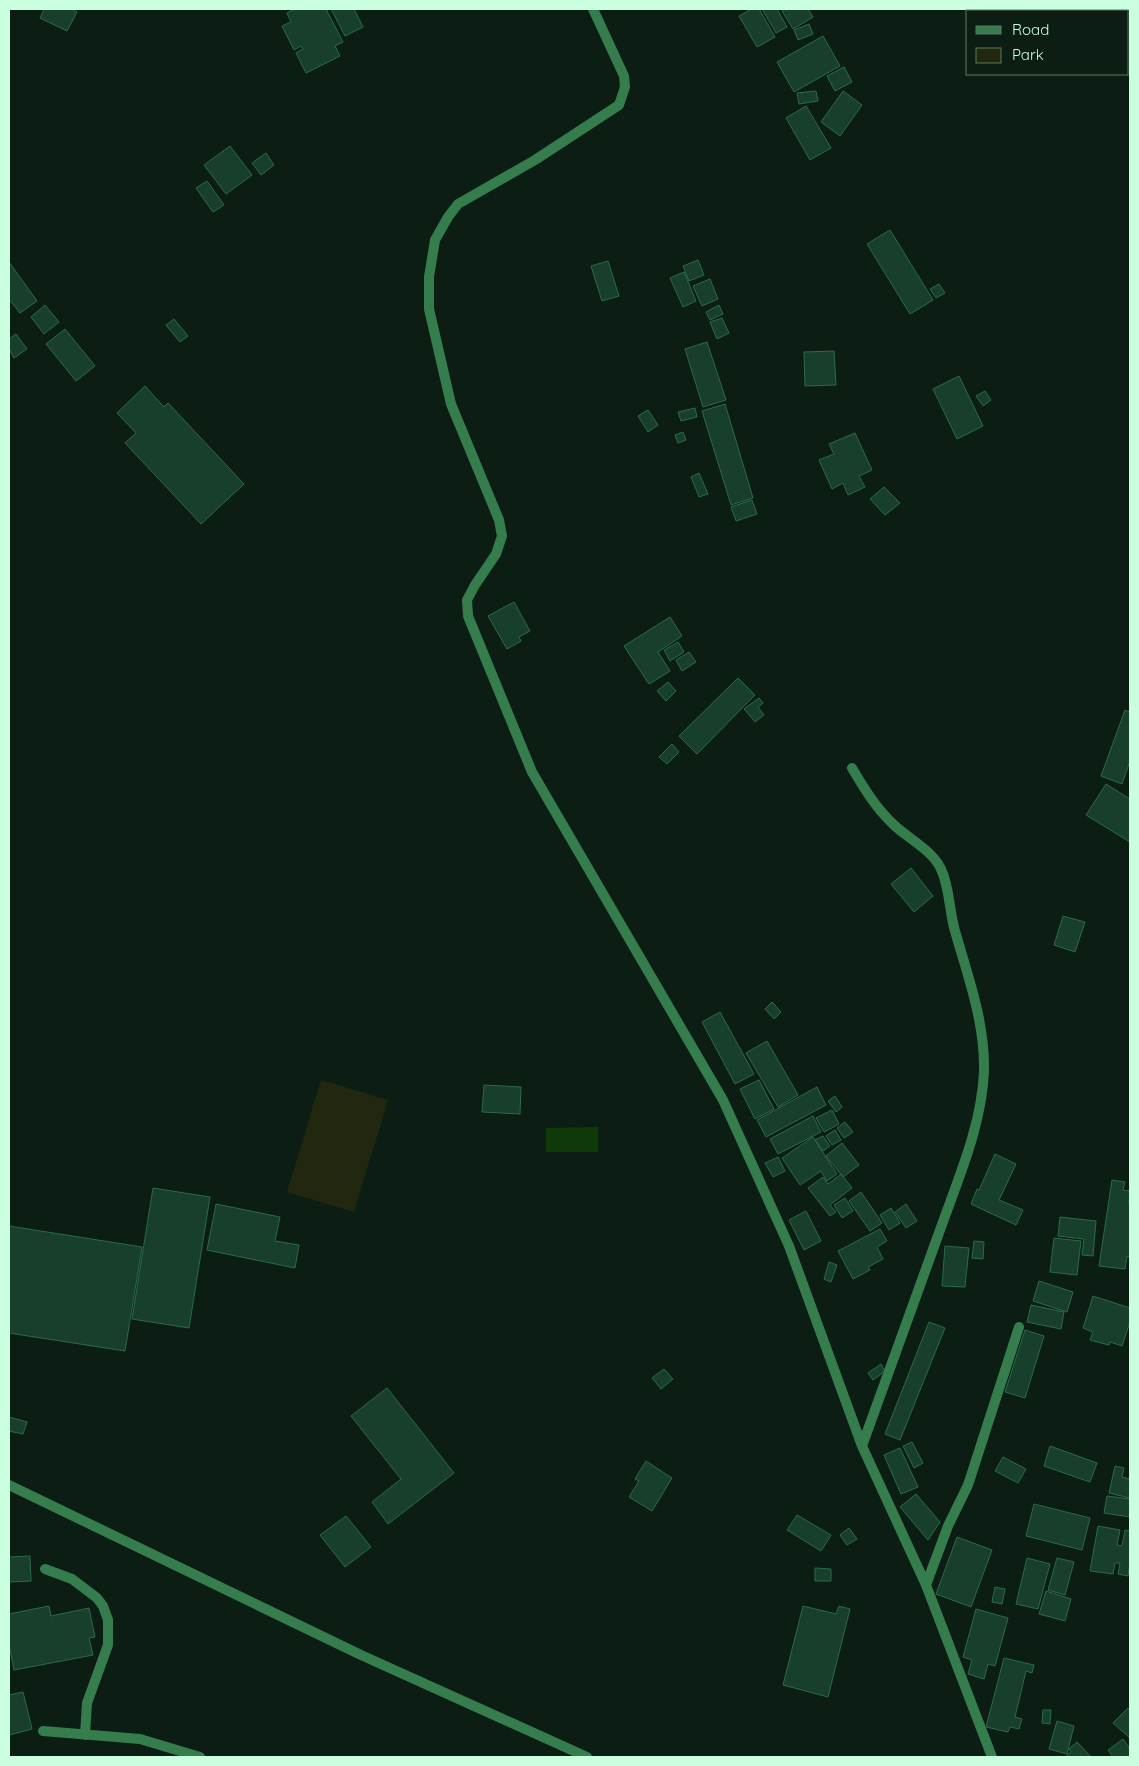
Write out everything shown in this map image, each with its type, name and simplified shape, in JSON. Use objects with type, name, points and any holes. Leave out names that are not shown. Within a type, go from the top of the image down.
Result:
[{"type":"street","points":[[593,9],[624,76],[624,87],[619,105],[535,160],[458,204],[435,240],[429,277],[429,309],[451,404],[499,520],[502,536],[496,554],[467,600],[468,616],[532,772],[723,1100],[789,1246],[862,1446],[926,1585],[992,1757]]},
{"type":"street","points":[[852,768],[872,802],[895,826],[928,853],[940,866],[946,881],[954,925],[977,1006],[983,1038],[984,1071],[980,1106],[966,1157],[862,1446]]},
{"type":"street","points":[[926,1585],[948,1526],[968,1485],[1019,1327]]},
{"type":"street","points":[[9,1484],[361,1654],[587,1757]]},
{"type":"street","points":[[46,1569],[72,1579],[96,1598],[103,1606],[108,1620],[108,1644],[87,1703],[85,1735]]},
{"type":"street","points":[[43,1731],[140,1739],[200,1757]]},
{"type":"green space","points":[[321,1080],[388,1100],[354,1212],[287,1192]]},
{"type":"shaded area","points":[[598,1127],[598,1152],[546,1152],[546,1128]]},
{"type":"building","points":[[44,9],[71,9],[77,12],[67,31],[40,18]]},
{"type":"building","points":[[295,9],[326,9],[343,42],[335,46],[340,56],[306,73],[296,53],[303,49],[301,46],[294,50],[282,26],[291,22],[287,13]]},
{"type":"building","points":[[331,9],[354,9],[363,27],[345,36]]},
{"type":"building","points":[[752,9],[759,9],[775,37],[757,47],[739,16]]},
{"type":"building","points":[[762,9],[777,9],[787,27],[776,33]]},
{"type":"building","points":[[786,9],[808,9],[813,17],[793,29],[782,11]]},
{"type":"building","points":[[809,24],[813,34],[798,40],[794,30]]},
{"type":"building","points":[[823,36],[840,66],[794,92],[777,62]]},
{"type":"building","points":[[844,67],[852,82],[835,91],[827,76]]},
{"type":"building","points":[[816,91],[818,101],[799,104],[797,93]]},
{"type":"building","points":[[843,91],[862,105],[840,136],[821,122]]},
{"type":"building","points":[[806,106],[831,148],[810,160],[786,118]]},
{"type":"building","points":[[230,146],[252,175],[226,194],[204,165]]},
{"type":"building","points":[[266,153],[274,165],[261,175],[252,163]]},
{"type":"building","points":[[207,181],[224,205],[213,212],[196,188]]},
{"type":"building","points":[[890,230],[933,300],[910,314],[867,244]]},
{"type":"building","points":[[698,260],[704,275],[689,281],[683,266]]},
{"type":"building","points":[[608,261],[619,296],[602,301],[591,266]]},
{"type":"building","points":[[9,262],[37,301],[20,313],[9,299]]},
{"type":"building","points":[[684,272],[696,301],[683,307],[670,278]]},
{"type":"building","points":[[710,279],[718,299],[702,306],[693,286]]},
{"type":"building","points":[[939,284],[945,293],[936,298],[930,289]]},
{"type":"building","points":[[45,305],[59,322],[44,334],[31,317]]},
{"type":"building","points":[[719,305],[723,314],[710,320],[706,312]]},
{"type":"building","points":[[722,318],[729,333],[717,339],[710,322]]},
{"type":"building","points":[[174,319],[188,336],[180,342],[166,325]]},
{"type":"building","points":[[65,329],[95,366],[76,381],[46,344]]},
{"type":"building","points":[[16,334],[27,349],[14,358],[9,349],[9,339]]},
{"type":"building","points":[[707,342],[726,400],[703,407],[685,349]]},
{"type":"building","points":[[834,351],[836,385],[805,386],[804,352]]},
{"type":"building","points":[[959,376],[983,426],[957,439],[933,389]]},
{"type":"building","points":[[145,386],[164,407],[168,403],[244,484],[201,524],[125,443],[136,433],[117,413]]},
{"type":"building","points":[[985,391],[991,400],[983,406],[976,396]]},
{"type":"building","points":[[725,404],[753,498],[731,505],[702,411]]},
{"type":"building","points":[[695,408],[697,417],[681,421],[678,412]]},
{"type":"building","points":[[648,410],[658,425],[648,432],[638,416]]},
{"type":"building","points":[[683,432],[686,440],[678,443],[675,435]]},
{"type":"building","points":[[855,433],[872,470],[859,476],[865,487],[848,495],[843,483],[832,489],[819,460],[834,454],[829,444]]},
{"type":"building","points":[[699,473],[708,494],[699,497],[691,477]]},
{"type":"building","points":[[884,487],[900,503],[885,515],[870,499]]},
{"type":"building","points":[[752,500],[757,514],[736,521],[731,507]]},
{"type":"building","points":[[514,602],[530,631],[519,637],[521,641],[507,649],[488,616]]},
{"type":"building","points":[[670,617],[682,636],[658,652],[670,671],[649,684],[624,646]]},
{"type":"building","points":[[678,642],[684,652],[670,661],[664,650]]},
{"type":"building","points":[[689,652],[696,662],[682,671],[676,660]]},
{"type":"building","points":[[738,678],[755,695],[697,754],[679,736]]},
{"type":"building","points":[[668,682],[676,691],[666,701],[657,691]]},
{"type":"building","points":[[759,698],[763,703],[758,707],[764,715],[755,722],[744,709]]},
{"type":"building","points":[[1125,710],[1130,712],[1130,761],[1122,784],[1101,776]]},
{"type":"building","points":[[672,744],[679,752],[667,764],[659,757]]},
{"type":"building","points":[[1106,784],[1130,799],[1130,842],[1086,815]]},
{"type":"building","points":[[911,868],[933,896],[914,912],[891,884]]},
{"type":"building","points":[[1063,916],[1085,922],[1075,952],[1054,945]]},
{"type":"building","points":[[772,1002],[781,1012],[774,1019],[765,1009]]},
{"type":"building","points":[[720,1012],[754,1074],[735,1084],[702,1022]]},
{"type":"building","points":[[767,1041],[798,1095],[778,1107],[746,1053]]},
{"type":"building","points":[[759,1080],[774,1109],[755,1119],[740,1089]]},
{"type":"building","points":[[484,1085],[521,1087],[520,1114],[482,1112]]},
{"type":"building","points":[[817,1087],[826,1105],[766,1137],[757,1120]]},
{"type":"building","points":[[835,1096],[842,1107],[836,1112],[828,1101]]},
{"type":"building","points":[[832,1110],[839,1124],[824,1132],[816,1118]]},
{"type":"building","points":[[813,1116],[821,1132],[778,1154],[770,1139]]},
{"type":"building","points":[[845,1122],[853,1132],[844,1138],[837,1128]]},
{"type":"building","points":[[835,1130],[841,1140],[832,1145],[826,1136]]},
{"type":"building","points":[[823,1136],[830,1146],[823,1151],[815,1140]]},
{"type":"building","points":[[813,1137],[837,1174],[827,1181],[821,1171],[800,1185],[782,1158]]},
{"type":"building","points":[[842,1143],[859,1165],[843,1177],[826,1156]]},
{"type":"building","points":[[995,1154],[1016,1164],[999,1200],[1023,1210],[1016,1225],[971,1204]]},
{"type":"building","points":[[778,1157],[785,1171],[773,1177],[765,1163]]},
{"type":"building","points":[[841,1174],[852,1188],[830,1205],[836,1212],[830,1216],[808,1188],[823,1177],[828,1184]]},
{"type":"building","points":[[1112,1180],[1125,1182],[1123,1190],[1130,1191],[1130,1257],[1127,1256],[1125,1269],[1099,1266]]},
{"type":"building","points":[[153,1188],[210,1197],[189,1328],[132,1319]]},
{"type":"building","points":[[861,1192],[882,1223],[870,1231],[849,1201]]},
{"type":"building","points":[[845,1198],[853,1211],[842,1218],[834,1205]]},
{"type":"building","points":[[216,1204],[280,1217],[275,1241],[299,1245],[295,1268],[207,1250]]},
{"type":"building","points":[[906,1204],[917,1221],[906,1228],[895,1212]]},
{"type":"building","points":[[891,1208],[900,1223],[889,1230],[880,1215]]},
{"type":"building","points":[[806,1211],[821,1241],[804,1250],[789,1220]]},
{"type":"building","points":[[1060,1217],[1096,1221],[1093,1256],[1082,1255],[1084,1239],[1058,1236]]},
{"type":"building","points":[[9,1226],[142,1247],[125,1351],[9,1333]]},
{"type":"building","points":[[880,1229],[887,1241],[877,1247],[883,1259],[868,1267],[870,1270],[853,1279],[838,1251]]},
{"type":"building","points":[[1054,1238],[1081,1241],[1077,1275],[1050,1272]]},
{"type":"building","points":[[974,1241],[984,1242],[983,1259],[972,1258]]},
{"type":"building","points":[[945,1246],[969,1248],[965,1287],[942,1286]]},
{"type":"building","points":[[829,1262],[837,1265],[831,1282],[824,1279]]},
{"type":"building","points":[[1039,1281],[1073,1292],[1067,1312],[1033,1301]]},
{"type":"building","points":[[1093,1296],[1130,1308],[1130,1322],[1122,1346],[1110,1342],[1109,1345],[1090,1340],[1093,1332],[1083,1328]]},
{"type":"building","points":[[1031,1305],[1064,1312],[1061,1329],[1027,1322]]},
{"type":"building","points":[[929,1322],[945,1328],[900,1440],[885,1434]]},
{"type":"building","points":[[1025,1330],[1044,1336],[1025,1398],[1005,1392]]},
{"type":"building","points":[[881,1364],[885,1371],[873,1380],[868,1373]]},
{"type":"building","points":[[664,1369],[673,1379],[661,1389],[652,1378]]},
{"type":"building","points":[[387,1388],[454,1473],[388,1524],[372,1502],[401,1479],[351,1416]]},
{"type":"building","points":[[9,1417],[27,1422],[23,1434],[9,1431]]},
{"type":"building","points":[[912,1442],[923,1463],[914,1468],[903,1446]]},
{"type":"building","points":[[1050,1446],[1097,1463],[1090,1482],[1044,1466]]},
{"type":"building","points":[[900,1448],[918,1487],[901,1494],[884,1455]]},
{"type":"building","points":[[1003,1457],[1026,1469],[1018,1483],[995,1471]]},
{"type":"building","points":[[646,1461],[672,1478],[652,1511],[629,1497],[639,1481],[635,1479]]},
{"type":"building","points":[[1115,1466],[1124,1468],[1122,1477],[1130,1479],[1130,1498],[1109,1493]]},
{"type":"building","points":[[916,1494],[940,1522],[928,1540],[900,1507]]},
{"type":"building","points":[[1107,1496],[1130,1499],[1130,1517],[1104,1513]]},
{"type":"building","points":[[1034,1504],[1090,1518],[1082,1550],[1026,1536]]},
{"type":"building","points":[[797,1515],[831,1535],[821,1551],[787,1530]]},
{"type":"building","points":[[346,1516],[371,1547],[345,1567],[320,1535]]},
{"type":"building","points":[[1098,1526],[1120,1530],[1117,1545],[1122,1546],[1125,1530],[1130,1531],[1128,1576],[1118,1574],[1120,1563],[1115,1563],[1113,1574],[1090,1571]]},
{"type":"building","points":[[849,1528],[857,1539],[847,1545],[840,1535]]},
{"type":"building","points":[[957,1537],[992,1550],[971,1607],[936,1594]]},
{"type":"building","points":[[30,1556],[31,1581],[9,1582],[9,1557]]},
{"type":"building","points":[[1027,1558],[1050,1564],[1038,1609],[1016,1604]]},
{"type":"building","points":[[1057,1558],[1074,1562],[1065,1595],[1048,1590]]},
{"type":"building","points":[[815,1568],[831,1569],[831,1581],[815,1581]]},
{"type":"building","points":[[995,1587],[1005,1589],[1002,1604],[992,1602]]},
{"type":"building","points":[[1046,1591],[1071,1599],[1065,1621],[1039,1614]]},
{"type":"building","points":[[49,1606],[51,1616],[89,1608],[95,1637],[89,1638],[93,1655],[14,1670],[9,1644],[9,1614]]},
{"type":"building","points":[[803,1606],[836,1614],[839,1606],[850,1609],[828,1697],[783,1685]]},
{"type":"building","points":[[976,1609],[1008,1618],[995,1666],[988,1664],[984,1679],[968,1674],[972,1660],[963,1657]]},
{"type":"building","points":[[1004,1658],[1034,1665],[1032,1673],[1026,1671],[1015,1717],[1022,1719],[1019,1729],[1010,1727],[1008,1732],[986,1727]]},
{"type":"building","points":[[23,1692],[32,1729],[9,1735],[9,1695]]},
{"type":"building","points":[[1128,1708],[1130,1710],[1130,1738],[1113,1723]]},
{"type":"building","points":[[1043,1710],[1051,1710],[1050,1724],[1042,1723]]},
{"type":"building","points":[[1057,1721],[1074,1726],[1067,1754],[1049,1749]]},
{"type":"building","points":[[1123,1739],[1130,1749],[1130,1755],[1127,1757],[1113,1757],[1108,1750]]},
{"type":"building","points":[[1077,1742],[1091,1757],[1065,1757],[1071,1752],[1069,1749]]}]
